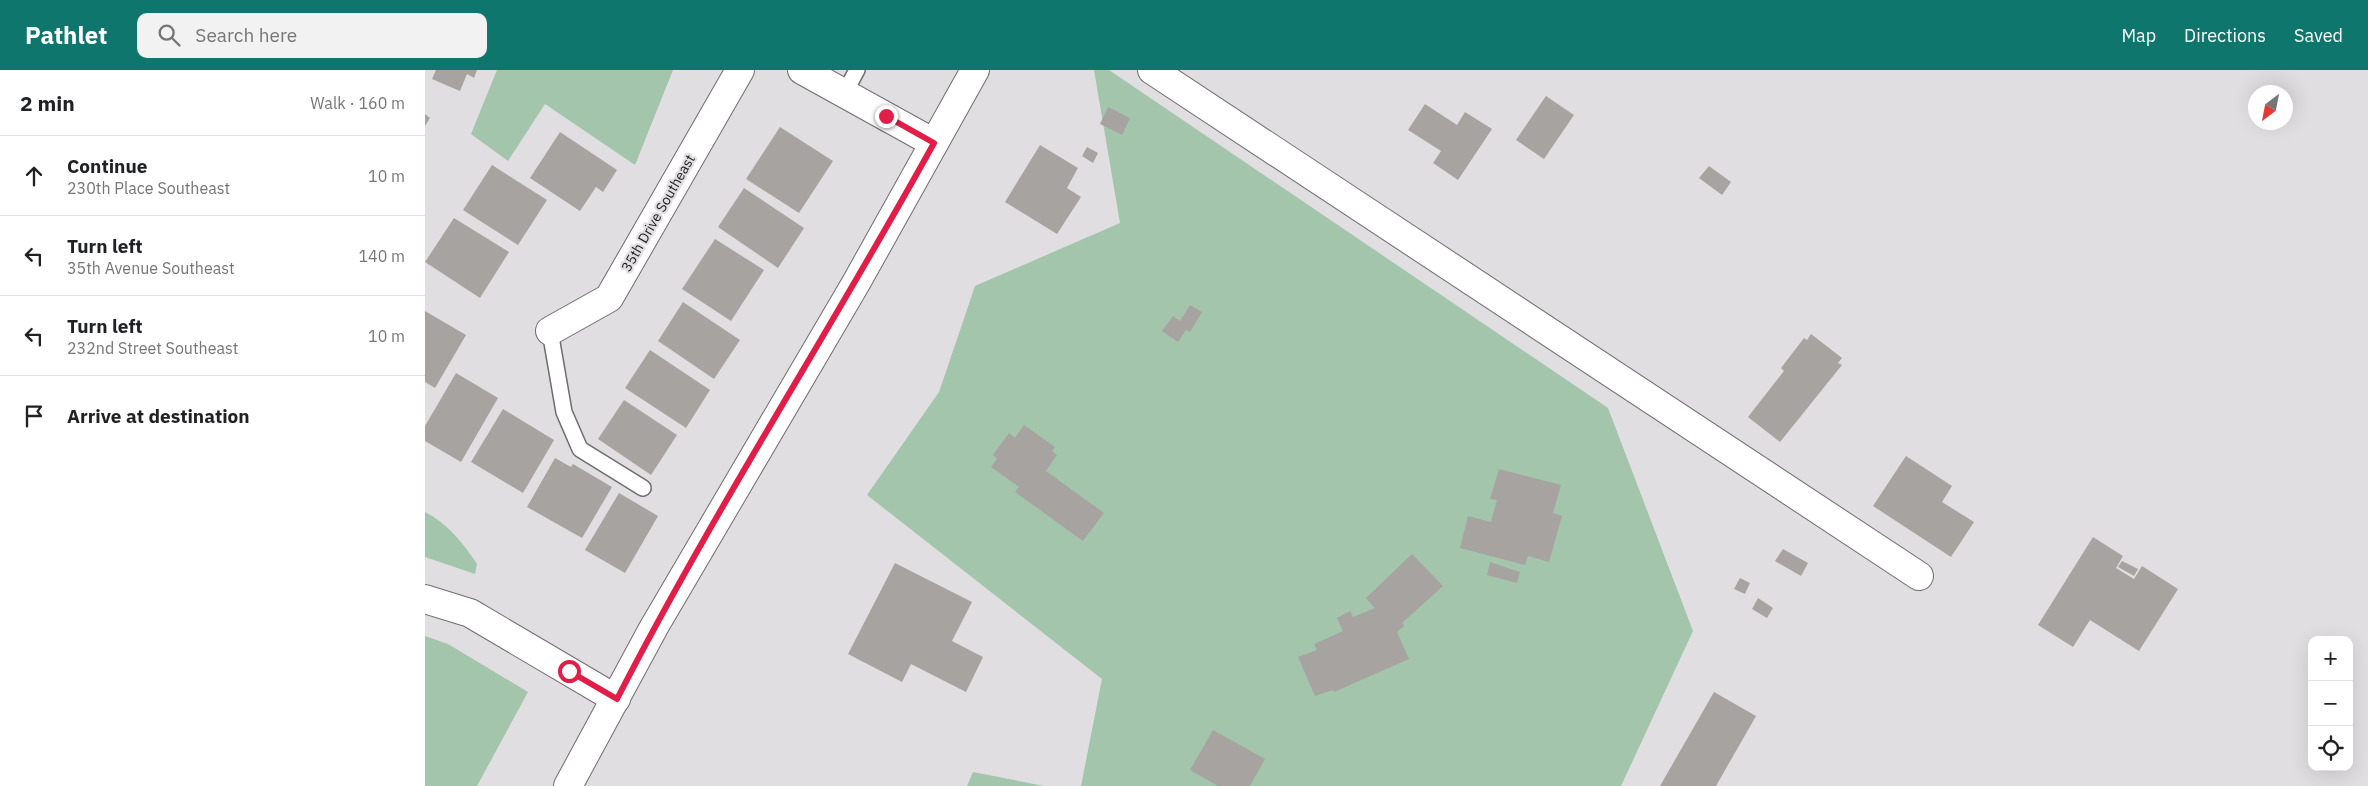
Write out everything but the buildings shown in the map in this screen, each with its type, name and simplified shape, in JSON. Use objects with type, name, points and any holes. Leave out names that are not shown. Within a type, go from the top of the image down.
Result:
[{"type":"street","name":"35th Drive Southeast","points":[[550,331],[609,298],[740,70]]},
{"type":"street","points":[[801,70],[934,143]]},
{"type":"street","points":[[568,786],[617,699],[653,628],[861,274],[975,70]]},
{"type":"street","points":[[1152,70],[1919,576]]},
{"type":"street","points":[[425,600],[470,613],[617,699]]},
{"type":"lane","points":[[844,94],[857,70]]},
{"type":"lane","points":[[550,331],[563,412],[580,449],[643,488]]},
{"type":"green space","points":[[497,70],[673,70],[635,165],[545,104],[508,161],[471,134]]},
{"type":"green space","points":[[1094,70],[1109,70],[1608,408],[1693,631],[1621,786],[1081,786],[1102,679],[867,495],[939,392],[975,286],[1120,223]]},
{"type":"green space","points":[[425,512],[440,522],[460,541],[477,564],[475,574],[425,557]]},
{"type":"green space","points":[[425,636],[448,644],[528,692],[477,786],[425,786]]},
{"type":"green space","points":[[973,772],[1044,786],[967,786]]},
{"type":"route","points":[[569,671],[617,699],[653,628],[875,250],[934,143],[886,116]]}]
